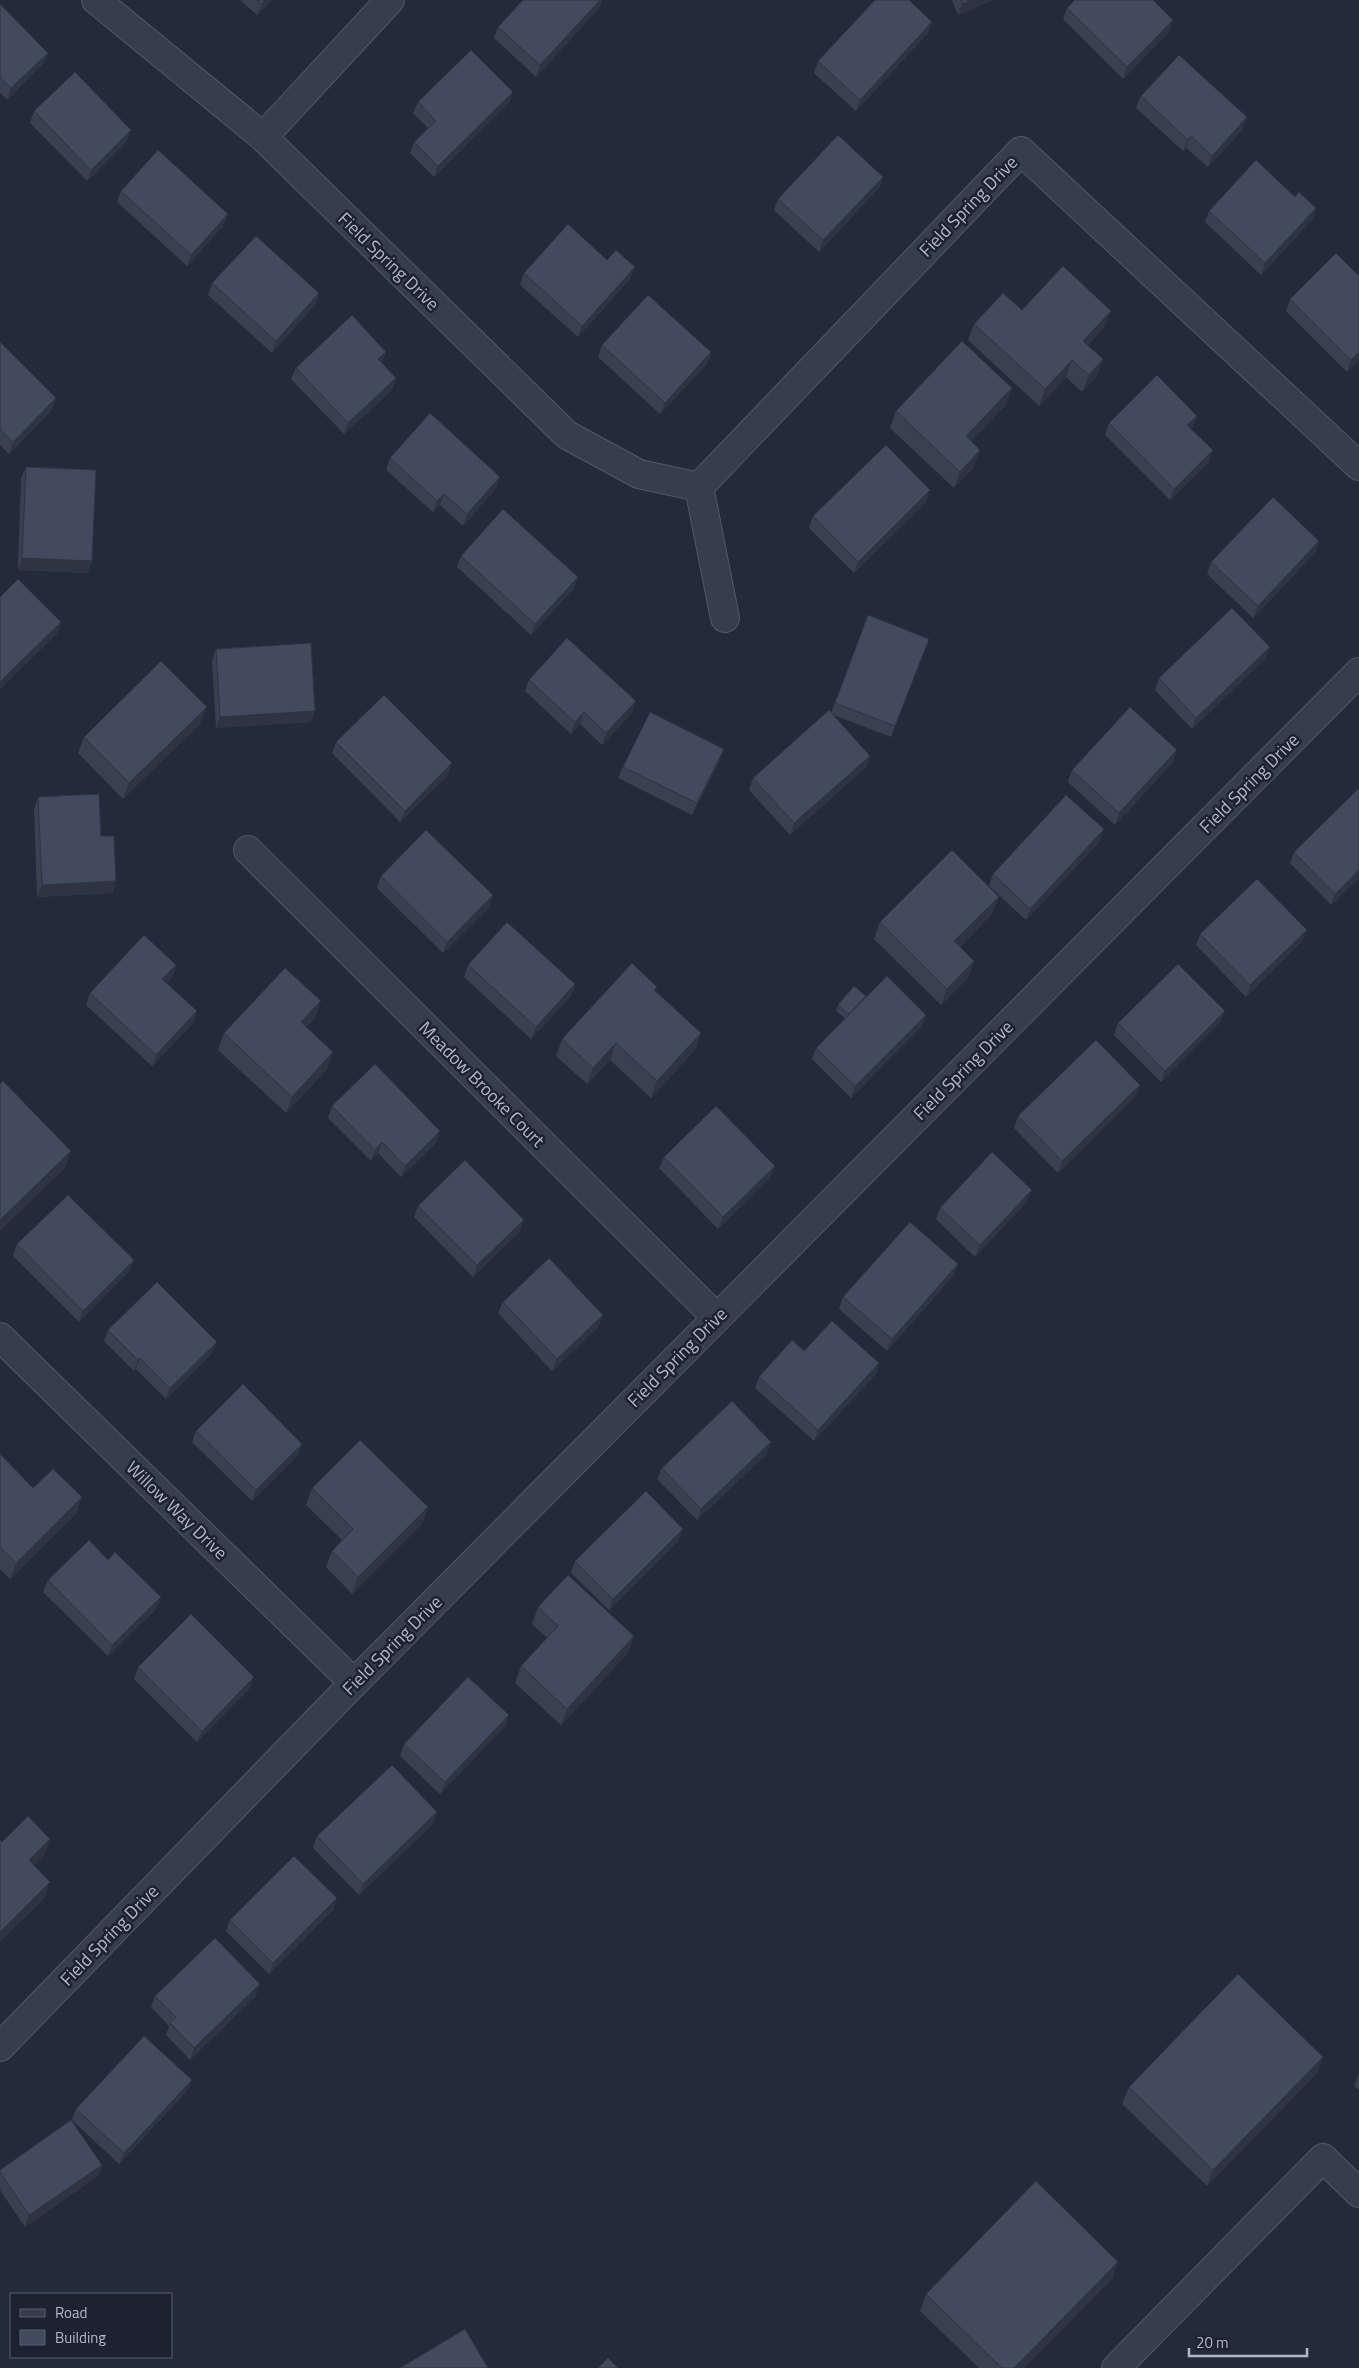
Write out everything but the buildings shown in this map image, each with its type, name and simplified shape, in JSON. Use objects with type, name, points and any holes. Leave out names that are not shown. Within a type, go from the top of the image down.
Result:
[{"type":"street","name":"Field Spring Drive","points":[[96,0],[263,138],[567,435],[639,474],[699,488],[1021,151],[1359,466]]},
{"type":"street","points":[[263,138],[390,0]]},
{"type":"street","points":[[699,488],[725,618]]},
{"type":"street","name":"Field Spring Drive","points":[[0,2047],[354,1683],[1359,672]]},
{"type":"street","name":"Meadow Brooke Court","points":[[248,850],[716,1317]]},
{"type":"street","name":"Willow Way Drive","points":[[0,1337],[354,1683]]},
{"type":"street","points":[[1116,2368],[1323,2158],[1359,2193]]}]
